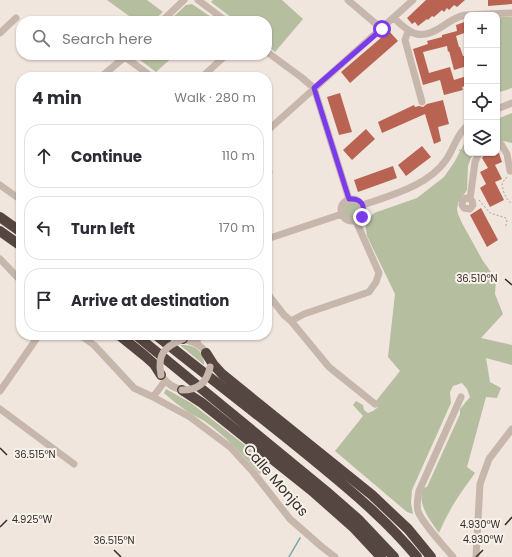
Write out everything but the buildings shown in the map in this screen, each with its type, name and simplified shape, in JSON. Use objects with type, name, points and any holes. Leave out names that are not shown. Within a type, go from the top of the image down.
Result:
[{"type":"highway","points":[[0,214],[16,221]]},
{"type":"highway","points":[[0,217],[16,228]]},
{"type":"highway","points":[[2,233],[16,243]]},
{"type":"highway","points":[[2,233],[16,248]]},
{"type":"highway","points":[[125,340],[154,364],[163,378]]},
{"type":"highway","points":[[142,340],[358,519],[394,557]]},
{"type":"highway","points":[[162,340],[336,479],[392,529],[417,557]]},
{"type":"highway","points":[[206,353],[222,374],[352,479],[390,512],[408,529],[431,557]]},
{"type":"highway","points":[[182,390],[202,403],[316,495],[354,528],[381,557]]},
{"type":"street","points":[[167,16],[184,0]]},
{"type":"street","points":[[198,0],[219,16]]},
{"type":"street","points":[[348,0],[382,29]]},
{"type":"street","points":[[272,126],[413,0]]},
{"type":"street","points":[[394,18],[408,31],[413,34],[420,35],[437,30],[459,16],[512,13]]},
{"type":"street","points":[[0,33],[16,18]]},
{"type":"street","points":[[408,31],[404,40],[422,102]]},
{"type":"street","points":[[272,56],[314,88],[349,199]]},
{"type":"street","points":[[107,72],[121,60]]},
{"type":"street","points":[[131,60],[146,72]]},
{"type":"street","points":[[207,72],[221,60]]},
{"type":"street","points":[[500,108],[512,103]]},
{"type":"street","points":[[363,205],[417,185],[433,174],[446,160],[456,139],[464,130]]},
{"type":"street","points":[[500,144],[507,154],[511,171]]},
{"type":"street","points":[[470,197],[475,156]]},
{"type":"street","points":[[0,185],[16,196]]},
{"type":"street","points":[[349,199],[359,201],[363,205],[364,211],[362,217],[356,221],[350,222],[345,219],[342,214],[341,208],[344,202],[349,199]]},
{"type":"street","points":[[272,237],[342,214]]},
{"type":"street","points":[[291,321],[304,314],[369,292],[376,282],[379,274],[356,221]]},
{"type":"street","points":[[0,259],[16,276]]},
{"type":"street","points":[[272,300],[329,367],[375,404]]},
{"type":"street","points":[[0,391],[36,340]]},
{"type":"street","name":"Calle Monjas","points":[[87,340],[98,349],[134,388],[190,417],[230,447],[254,472],[290,519],[322,547],[336,557]]},
{"type":"street","points":[[178,340],[165,350],[161,357],[159,366],[163,378],[172,387],[182,390],[188,390],[201,385],[206,380],[210,367],[206,353],[202,347],[190,340]]},
{"type":"street","points":[[153,397],[163,378]]},
{"type":"street","points":[[453,557],[425,523],[418,512],[417,502],[419,491],[461,397]]},
{"type":"street","points":[[0,410],[74,464]]},
{"type":"street","points":[[476,557],[480,484],[489,459],[512,429]]},
{"type":"path","points":[[452,146],[464,150]]},
{"type":"path","points":[[511,171],[502,183],[506,198],[512,204]]},
{"type":"path","points":[[470,197],[480,201],[490,213],[506,218],[507,222],[505,228]]},
{"type":"green space","points":[[107,0],[147,0],[163,12],[159,16],[129,16]]},
{"type":"green space","points":[[213,0],[282,0],[303,19],[275,52],[272,49],[272,16],[229,16],[211,2]]},
{"type":"green space","points":[[192,4],[210,16],[174,16],[186,5]]},
{"type":"green space","points":[[500,17],[512,17],[512,88],[500,92]]},
{"type":"green space","points":[[140,60],[169,60],[156,72]]},
{"type":"green space","points":[[512,113],[512,143],[500,141],[500,118]]},
{"type":"green space","points":[[464,144],[464,156],[472,156],[468,166],[467,190],[458,203],[458,214],[483,261],[496,279],[495,294],[503,314],[481,338],[512,345],[512,365],[486,358],[490,382],[501,388],[497,398],[486,397],[467,467],[475,473],[451,509],[439,533],[425,512],[422,494],[423,488],[427,487],[460,414],[460,409],[470,397],[467,389],[462,383],[453,386],[450,392],[451,403],[412,490],[411,503],[413,514],[407,512],[335,451],[363,416],[353,405],[356,401],[363,405],[364,410],[368,413],[373,411],[378,405],[376,401],[400,371],[388,357],[395,294],[367,236],[365,222],[374,213],[417,198],[444,177]]},
{"type":"green space","points":[[353,202],[359,205],[362,211],[359,217],[353,220],[347,217],[344,211],[347,205]]},
{"type":"green space","points":[[180,345],[194,347],[197,349],[202,355],[204,365]]},
{"type":"green space","points":[[166,389],[191,403],[269,464],[260,474],[221,434],[205,421],[185,410],[164,393]]},
{"type":"waterway","points":[[289,557],[300,538]]},
{"type":"route","points":[[362,217],[364,211],[363,205],[359,201],[349,199],[314,88],[382,29]]}]
